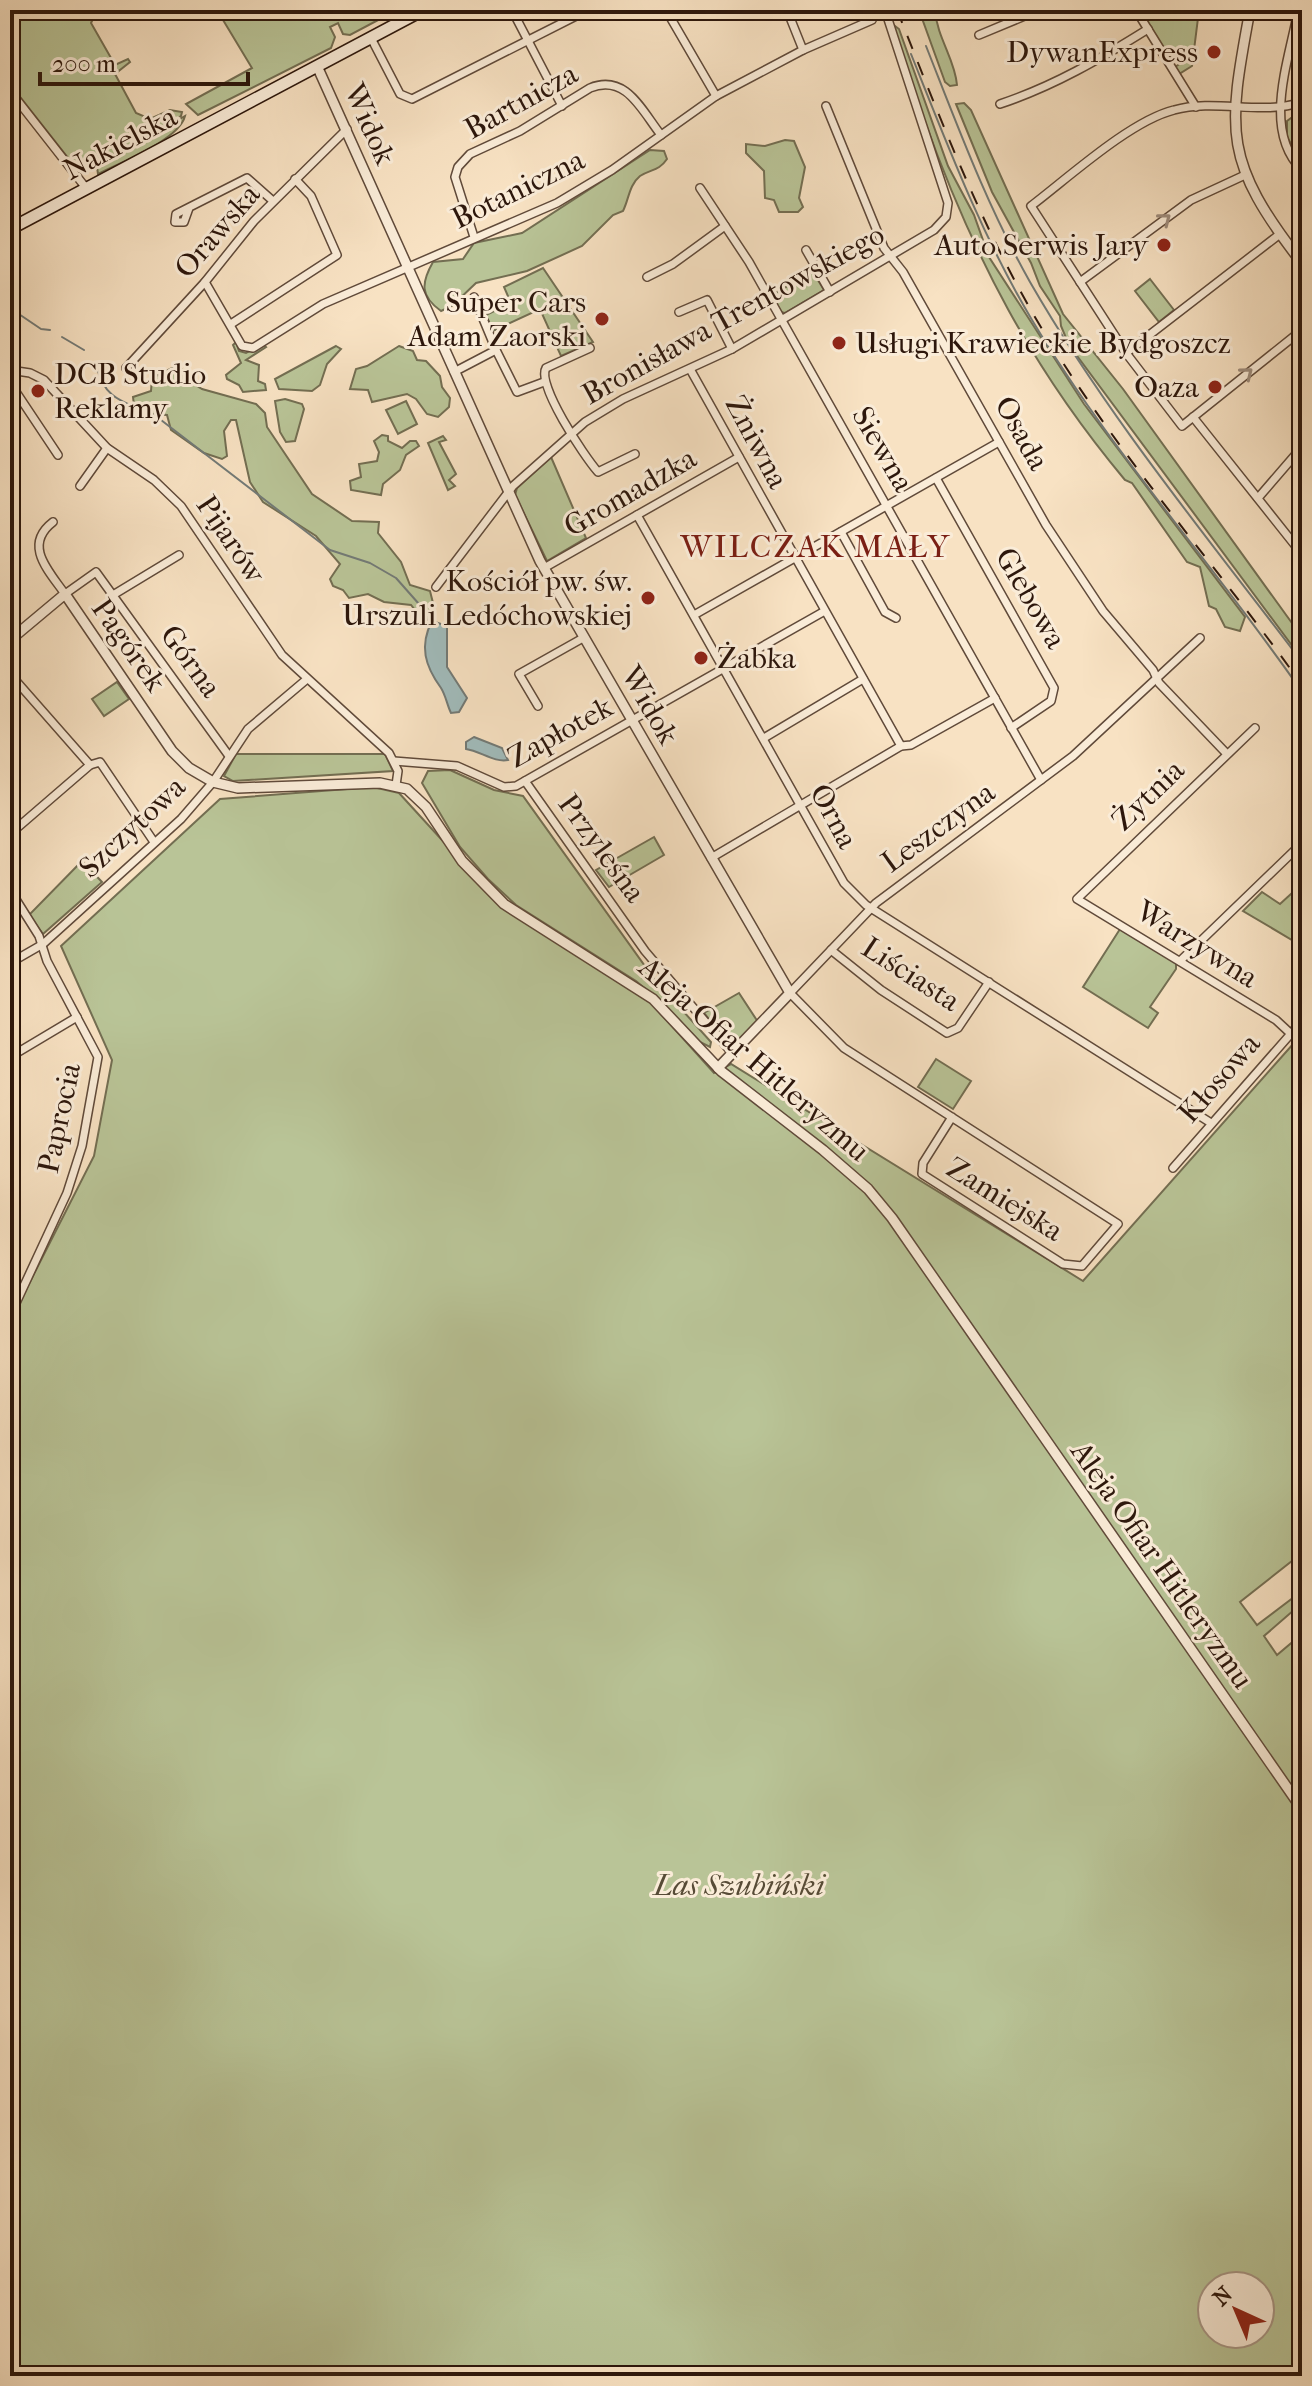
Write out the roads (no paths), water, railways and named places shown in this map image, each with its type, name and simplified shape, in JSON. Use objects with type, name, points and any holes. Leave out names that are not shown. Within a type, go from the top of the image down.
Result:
[{"type":"main road","name":"Nakielska","points":[[10,228],[423,10]]},
{"type":"street","points":[[512,10],[562,106]]},
{"type":"street","points":[[371,38],[398,90],[408,99],[422,96],[588,10]]},
{"type":"street","points":[[666,10],[716,96]]},
{"type":"street","points":[[787,10],[803,50]]},
{"type":"street","name":"Bronisława Trentowskiego","points":[[436,587],[507,492],[572,432],[623,399],[732,349],[937,228],[946,217],[949,206],[885,10]]},
{"type":"street","points":[[979,35],[1039,10]]},
{"type":"street","points":[[1136,10],[1196,107]]},
{"type":"street","points":[[1250,10],[1234,107],[1236,143],[1245,175],[1259,206],[1302,263]]},
{"type":"street","points":[[1298,10],[1280,109],[1286,148],[1302,170]]},
{"type":"street","name":"Botaniczna","points":[[205,282],[242,346],[253,348],[323,304],[557,203],[716,96],[803,50],[872,20]]},
{"type":"street","points":[[1000,104],[1038,91],[1084,69],[1148,29]]},
{"type":"street","name":"Widok","points":[[317,66],[544,568],[790,993],[841,1046],[1118,1224],[1079,1267]]},
{"type":"street","name":"Bartnicza","points":[[474,237],[455,181],[460,164],[473,152],[520,131],[596,86],[618,86],[634,98],[661,135]]},
{"type":"street","points":[[10,91],[86,188]]},
{"type":"street","points":[[1302,102],[1280,109],[1175,109],[1138,127],[1031,206],[1126,353],[1182,426],[1302,330]]},
{"type":"street","name":"Osada","points":[[826,106],[884,248],[891,255],[1077,573],[1156,678],[1226,753]]},
{"type":"street","name":"Orawska","points":[[126,368],[205,282],[273,201],[347,129]]},
{"type":"street","points":[[1080,282],[1191,200],[1245,175]]},
{"type":"street","points":[[189,208],[247,178],[273,201]]},
{"type":"street","points":[[231,324],[337,254],[311,196],[295,179]]},
{"type":"street","name":"Siewna","points":[[700,188],[782,320],[1041,780]]},
{"type":"street","points":[[647,277],[725,226]]},
{"type":"street","points":[[1126,353],[1280,234]]},
{"type":"street","points":[[806,250],[830,292]]},
{"type":"street","points":[[474,297],[517,392],[544,382]]},
{"type":"street","points":[[679,312],[707,300],[732,349]]},
{"type":"street","points":[[590,348],[546,368],[544,382],[598,472],[635,454]]},
{"type":"street","points":[[454,372],[496,350]]},
{"type":"street","name":"Żniwna","points":[[690,369],[823,612],[901,746]]},
{"type":"street","points":[[12,372],[16,392],[58,455]]},
{"type":"street","name":"Pijarów","points":[[12,372],[30,373],[44,380],[107,448],[154,480],[181,506],[282,655],[394,761]]},
{"type":"street","points":[[1193,417],[1302,554]]},
{"type":"street","points":[[694,615],[999,442]]},
{"type":"street","points":[[1258,498],[1302,447]]},
{"type":"street","points":[[80,486],[107,448]]},
{"type":"street","name":"Gromadzka","points":[[544,568],[739,457]]},
{"type":"street","name":"Glebowa","points":[[936,478],[1054,688],[1055,695],[1048,703],[1011,728]]},
{"type":"street","name":"Orna","points":[[637,515],[840,878],[872,907],[1211,1123]]},
{"type":"street","name":"Pagórek","points":[[53,522],[39,536],[37,545],[45,566],[176,756],[213,782]]},
{"type":"street","points":[[841,532],[885,612],[896,618]]},
{"type":"street","points":[[113,595],[179,555]]},
{"type":"street","name":"Górna","points":[[65,594],[95,571],[229,756]]},
{"type":"street","points":[[10,640],[65,594]]},
{"type":"street","name":"Zapłotek","points":[[394,761],[457,766],[507,788],[525,781],[823,612]]},
{"type":"street","points":[[538,706],[519,674],[583,638]]},
{"type":"street","name":"Leszczyna","points":[[718,1068],[872,907],[1081,749],[1200,638]]},
{"type":"street","points":[[10,674],[90,765]]},
{"type":"street","name":"Szczytowa","points":[[10,963],[43,944],[187,814],[213,782],[248,729],[307,679]]},
{"type":"street","points":[[764,738],[863,679]]},
{"type":"street","points":[[711,858],[901,746],[911,745],[995,698]]},
{"type":"street","name":"Żytnia","points":[[1077,899],[1255,728]]},
{"type":"street","points":[[11,832],[97,761],[154,842]]},
{"type":"street","points":[[213,782],[251,789],[344,783],[396,785],[398,771],[394,761]]},
{"type":"street","name":"Przyleśna","points":[[525,781],[645,951],[732,1053]]},
{"type":"street","name":"Aleja Ofiar Hitleryzmu","points":[[396,785],[423,803],[456,853],[500,900],[653,999],[718,1068],[868,1189],[892,1218],[1302,1809]]},
{"type":"street","points":[[1180,961],[1296,849]]},
{"type":"street","name":"Paprocia","points":[[10,890],[43,944],[47,961],[98,1057],[82,1146],[67,1193],[10,1316]]},
{"type":"street","name":"Warzywna","points":[[1077,899],[1276,1020],[1290,1033]]},
{"type":"street","name":"Liściasta","points":[[831,950],[881,990],[947,1033],[958,1028],[989,982]]},
{"type":"street","points":[[10,1057],[77,1017]]},
{"type":"street","name":"Kłosowa","points":[[1173,1168],[1302,1021]]},
{"type":"street","name":"Zamiejska","points":[[952,1117],[923,1163],[922,1174],[1063,1264],[1079,1267]]},
{"type":"water","points":[[432,621],[447,626],[447,667],[467,698],[459,712],[451,713],[428,664],[425,647]]},
{"type":"water","points":[[474,737],[502,748],[508,760],[498,760],[466,749],[466,742]]},
{"type":"waterway","points":[[926,46],[1000,224],[1060,332],[1160,476],[1302,662]]},
{"type":"waterway","points":[[911,54],[981,223],[1032,320],[1095,416],[1302,692]]},
{"type":"waterway","points":[[10,308],[41,329],[50,330]]},
{"type":"waterway","points":[[62,337],[84,350]]},
{"type":"waterway","points":[[97,367],[106,389],[113,396],[161,420],[330,550],[370,563],[396,578],[434,621]]},
{"type":"railway","points":[[897,10],[983,216],[1045,334],[1105,425],[1302,685]]},
{"type":"place","name":"DywanExpress","points":[[1214,52]]},
{"type":"place","name":"Auto Serwis Jary","points":[[1164,245]]},
{"type":"place","name":"Super Cars Adam Zaorski","points":[[602,319]]},
{"type":"place","name":"Usługi Krawieckie Bydgoszcz","points":[[839,343]]},
{"type":"place","name":"Oaza","points":[[1215,387]]},
{"type":"place","name":"DCB Studio Reklamy","points":[[38,391]]},
{"type":"place","name":"Kościół pw. św. Urszuli Ledóchowskiej","points":[[648,598]]},
{"type":"place","name":"Żabka","points":[[701,658]]},
{"type":"district","name":"WILCZAK MAŁY","points":[[816,546]]},
{"type":"park label","name":"Las Szubiński","points":[[739,1885]]}]
